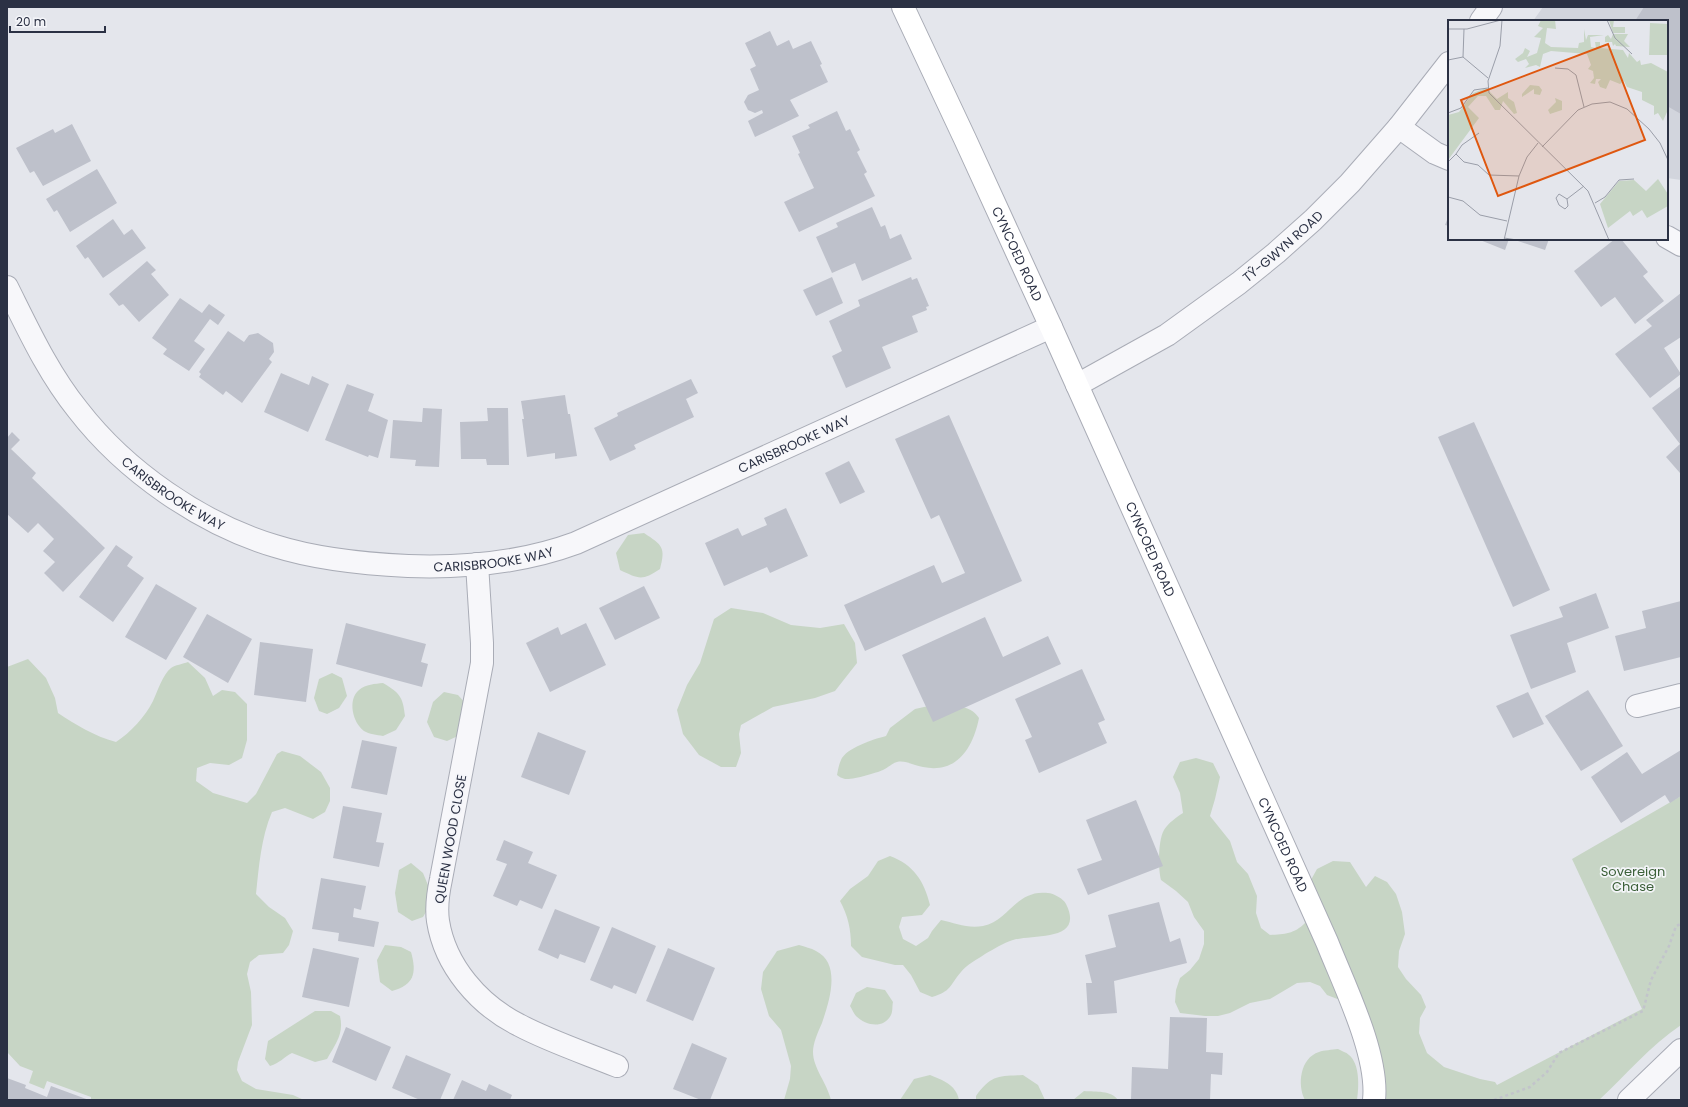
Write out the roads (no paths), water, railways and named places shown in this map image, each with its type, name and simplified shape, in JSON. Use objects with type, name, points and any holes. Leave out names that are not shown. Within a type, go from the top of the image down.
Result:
[{"type":"street","name":"CYNCOED ROAD","points":[[903,7],[1051,327],[1327,942],[1357,1017],[1370,1059],[1373,1075],[1374,1100]]},
{"type":"street","points":[[1482,20],[1491,7]]},
{"type":"street","name":"TŶ-GWYN ROAD","points":[[1077,385],[1167,335],[1239,283],[1313,220],[1350,183],[1399,127],[1448,64]]},
{"type":"street","points":[[1399,127],[1435,153],[1448,159]]},
{"type":"street","points":[[1668,238],[1681,245]]},
{"type":"street","name":"CARISBROOKE WAY","points":[[7,287],[31,336],[57,382],[78,411],[131,465],[166,492],[200,514],[233,530],[275,546],[318,556],[384,564],[428,566],[478,564],[550,553],[576,543],[1051,327]]},
{"type":"street","name":"QUEEN WOOD CLOSE","points":[[478,564],[482,663],[437,900],[438,921],[446,945],[457,970],[471,988],[495,1010],[519,1025],[617,1066]]},
{"type":"street","points":[[1636,706],[1681,695]]},
{"type":"street","points":[[1630,1100],[1681,1050]]},
{"type":"park label","name":"Sovereign Chase","points":[[1633,878]]}]
